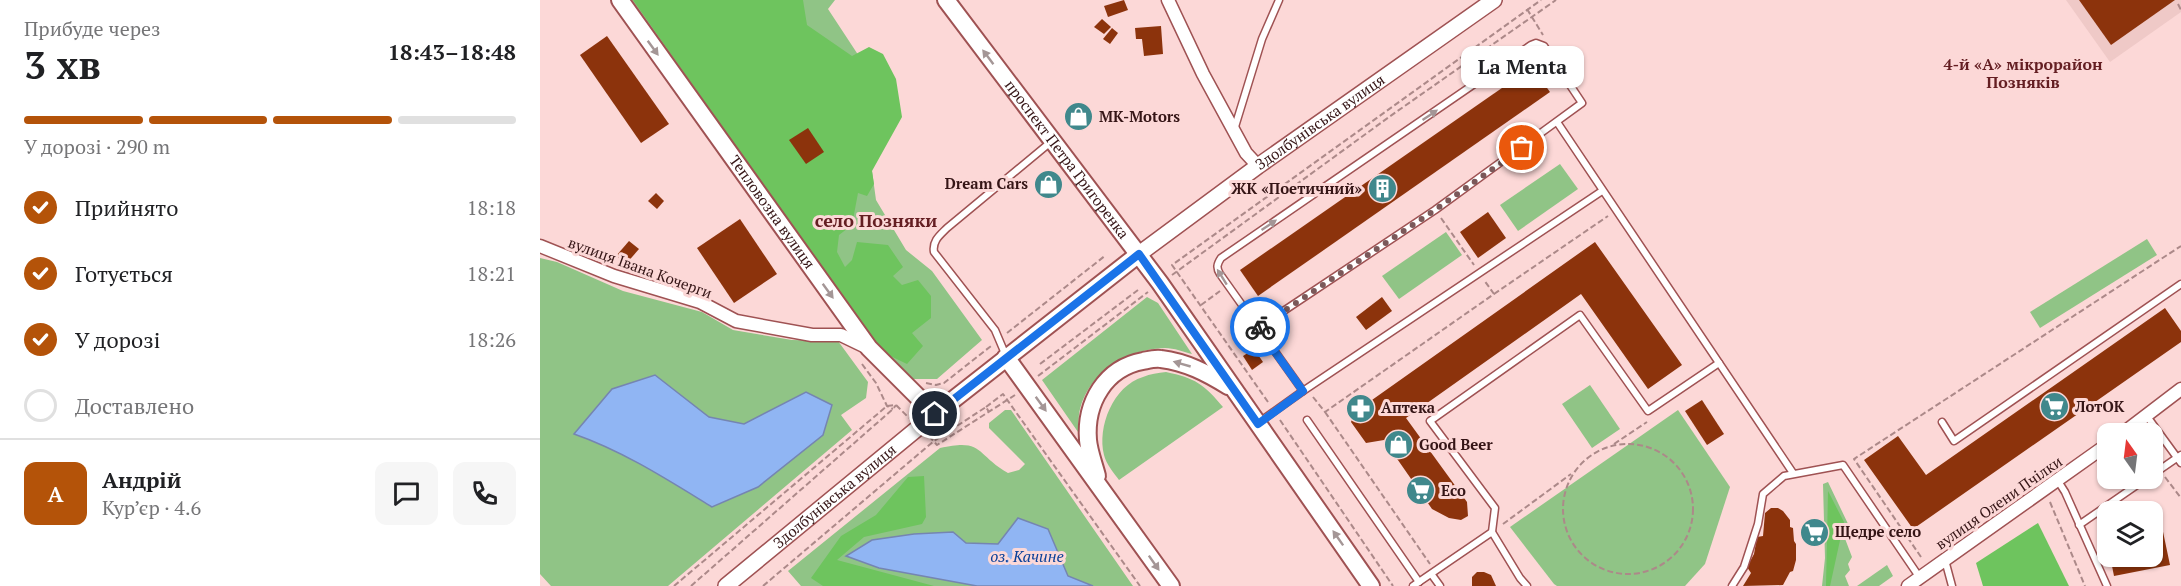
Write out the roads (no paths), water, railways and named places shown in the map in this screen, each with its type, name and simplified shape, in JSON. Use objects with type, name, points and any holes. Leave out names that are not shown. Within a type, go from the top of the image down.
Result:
[{"type":"main road","name":"Тепловозна вулиця","points":[[620,0],[648,43],[869,348],[935,414]]},
{"type":"main road","name":"проспект Петра Григоренка","points":[[946,0],[1161,283],[1371,586]]},
{"type":"main road","name":"Здолбунівська вулиця","points":[[935,414],[1139,254]]},
{"type":"main road","points":[[1006,357],[1028,384],[1171,586]]},
{"type":"main road","points":[[1100,486],[1088,441],[1089,411],[1102,384],[1116,372],[1133,363],[1158,358],[1183,363],[1205,372],[1234,390]]},
{"type":"street","points":[[1168,0],[1233,130],[1246,153],[1258,166]]},
{"type":"street","name":"Здолбунівська вулиця","points":[[1139,254],[1258,166],[1494,0]]},
{"type":"street","name":"вулиця Івана Кочерги","points":[[540,246],[614,276],[700,302],[736,321],[812,335],[840,335],[869,348]]},
{"type":"street","points":[[2137,423],[2181,389]]},
{"type":"street","name":"Здолбунівська вулиця","points":[[726,586],[935,414]]},
{"type":"street","name":"вулиця Олени Пчілки","points":[[1908,586],[2097,452]]},
{"type":"lane","points":[[1233,130],[1262,39],[1279,0]]},
{"type":"lane","points":[[1258,328],[1435,210],[1582,103],[1540,44],[1531,45],[1221,258],[1217,269],[1228,286],[1258,328],[1303,391]]},
{"type":"lane","points":[[1557,122],[1793,473]]},
{"type":"lane","points":[[1006,357],[995,330],[934,252],[933,245],[947,228],[1052,141]]},
{"type":"lane","points":[[1258,424],[1303,391],[1602,190]]},
{"type":"lane","points":[[1942,422],[1954,441],[2181,285]]},
{"type":"lane","points":[[1527,586],[1492,532],[1495,508],[1430,421],[1580,315],[1648,411],[1719,363]]},
{"type":"lane","points":[[2146,416],[2180,459],[2163,468]]},
{"type":"lane","points":[[1307,420],[1419,582]]},
{"type":"lane","points":[[1732,586],[1744,567],[1758,524],[1763,494],[1784,476],[1843,465],[1920,578]]},
{"type":"lane","points":[[2058,481],[2107,586]]},
{"type":"lane","points":[[2079,525],[2131,489]]},
{"type":"lane","points":[[1413,586],[1492,532]]},
{"type":"lane","points":[[1944,560],[1952,586]]},
{"type":"lane","points":[[1434,573],[1440,586]]},
{"type":"water","points":[[655,375],[709,417],[744,424],[806,392],[832,405],[823,435],[758,487],[712,507],[628,457],[574,434],[612,389]]},
{"type":"water","name":"оз. Качине","points":[[1018,518],[1048,529],[1068,576],[1093,586],[977,586],[879,568],[846,556],[872,540],[914,534],[953,532],[966,543],[998,544]]},
{"type":"place","name":"MK-Motors","points":[[1078,117]]},
{"type":"place","name":"La Menta","points":[[1522,148]]},
{"type":"place","name":"Dream Cars","points":[[1049,184]]},
{"type":"place","name":"ЖК «Поетичний»","points":[[1383,189]]},
{"type":"place","name":"ЛотОК","points":[[2054,407]]},
{"type":"place","name":"Аптека","points":[[1360,408]]},
{"type":"place","name":"Good Beer","points":[[1398,445]]},
{"type":"place","name":"Eco","points":[[1420,491]]},
{"type":"place","name":"Щедре село","points":[[1814,532]]},
{"type":"district","name":"4-й «А» мікрорайон Позняків","points":[[2023,73]]},
{"type":"district","name":"село Позняки","points":[[876,221]]}]
